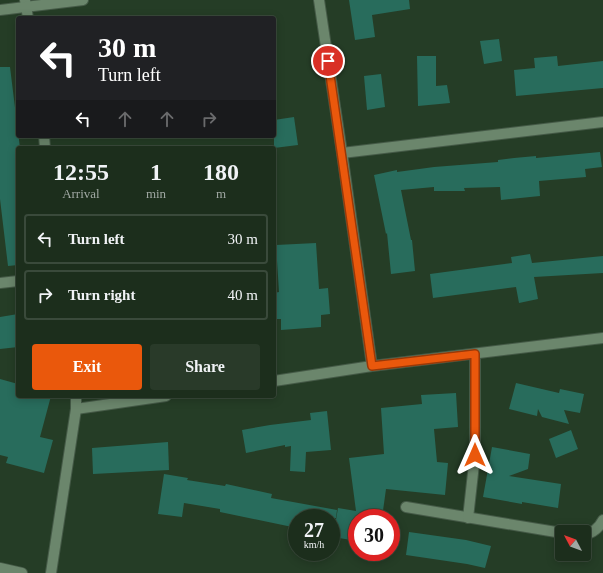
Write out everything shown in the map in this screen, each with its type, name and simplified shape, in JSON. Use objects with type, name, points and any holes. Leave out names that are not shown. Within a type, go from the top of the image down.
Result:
[{"type":"street","points":[[0,10],[26,3],[83,0]]},
{"type":"street","points":[[319,0],[372,366]]},
{"type":"street","points":[[26,3],[28,16]]},
{"type":"street","points":[[342,153],[603,122]]},
{"type":"street","points":[[0,284],[16,281]]},
{"type":"street","points":[[276,380],[372,366],[603,338]]},
{"type":"street","points":[[468,518],[475,455],[475,354]]},
{"type":"street","points":[[50,573],[76,409],[76,398]]},
{"type":"street","points":[[76,409],[152,398]]},
{"type":"street","points":[[406,507],[555,532]]},
{"type":"street","points":[[591,533],[600,526],[603,520]]},
{"type":"street","points":[[0,568],[22,573]]},
{"type":"building","points":[[349,0],[409,0],[410,9],[372,15],[375,37],[355,40]]},
{"type":"building","points":[[499,39],[502,61],[484,64],[480,41]]},
{"type":"building","points":[[417,56],[436,56],[436,86],[447,85],[450,103],[418,106]]},
{"type":"building","points":[[557,56],[558,66],[603,61],[603,88],[516,96],[514,70],[535,68],[534,58]]},
{"type":"building","points":[[0,67],[10,67],[16,116],[16,138],[19,138],[20,146],[16,146],[16,265],[8,266],[0,199]]},
{"type":"building","points":[[381,74],[385,107],[367,110],[364,76]]},
{"type":"building","points":[[294,117],[298,145],[276,148],[276,146],[274,146],[274,138],[276,138],[276,120]]},
{"type":"building","points":[[600,152],[602,167],[585,169],[586,177],[539,181],[540,196],[501,200],[500,187],[464,188],[465,191],[434,191],[434,187],[401,190],[412,240],[415,271],[391,274],[387,233],[386,234],[374,175],[397,170],[397,172],[434,167],[498,162],[498,160],[514,158],[536,156],[536,158]]},
{"type":"building","points":[[316,243],[319,289],[328,288],[330,314],[321,315],[321,327],[281,330],[281,319],[276,319],[276,293],[279,292],[276,245]]},
{"type":"building","points":[[530,254],[532,263],[603,256],[603,273],[534,277],[538,299],[519,303],[516,287],[433,298],[430,274],[512,263],[511,257]]},
{"type":"building","points":[[16,314],[16,347],[0,349],[0,317]]},
{"type":"building","points":[[0,379],[16,383],[16,398],[50,398],[40,437],[53,440],[44,473],[6,463],[8,457],[0,455]]},
{"type":"building","points":[[516,383],[559,393],[560,389],[584,394],[580,413],[564,410],[569,424],[542,417],[538,409],[537,416],[509,409]]},
{"type":"building","points":[[456,393],[458,427],[434,429],[437,462],[448,463],[445,495],[386,489],[383,509],[356,509],[349,458],[384,454],[381,408],[422,404],[421,395]]},
{"type":"building","points":[[327,411],[331,450],[306,452],[305,472],[290,471],[291,446],[285,447],[285,445],[246,453],[242,430],[311,420],[310,413]]},
{"type":"building","points":[[571,430],[578,449],[556,458],[549,439]]},
{"type":"building","points":[[168,442],[169,470],[93,474],[92,448]]},
{"type":"building","points":[[492,447],[530,454],[528,469],[509,476],[561,484],[558,508],[522,502],[522,504],[483,497]]},
{"type":"building","points":[[164,474],[188,478],[187,480],[225,486],[226,484],[272,494],[271,498],[332,509],[288,509],[288,526],[220,512],[220,509],[184,503],[182,517],[158,514]]},
{"type":"building","points":[[338,508],[348,510],[348,540],[340,538],[340,509]]},
{"type":"building","points":[[409,532],[466,540],[491,546],[485,568],[406,555]]},
{"type":"route","points":[[328,61],[372,366],[475,354],[475,455]]}]
